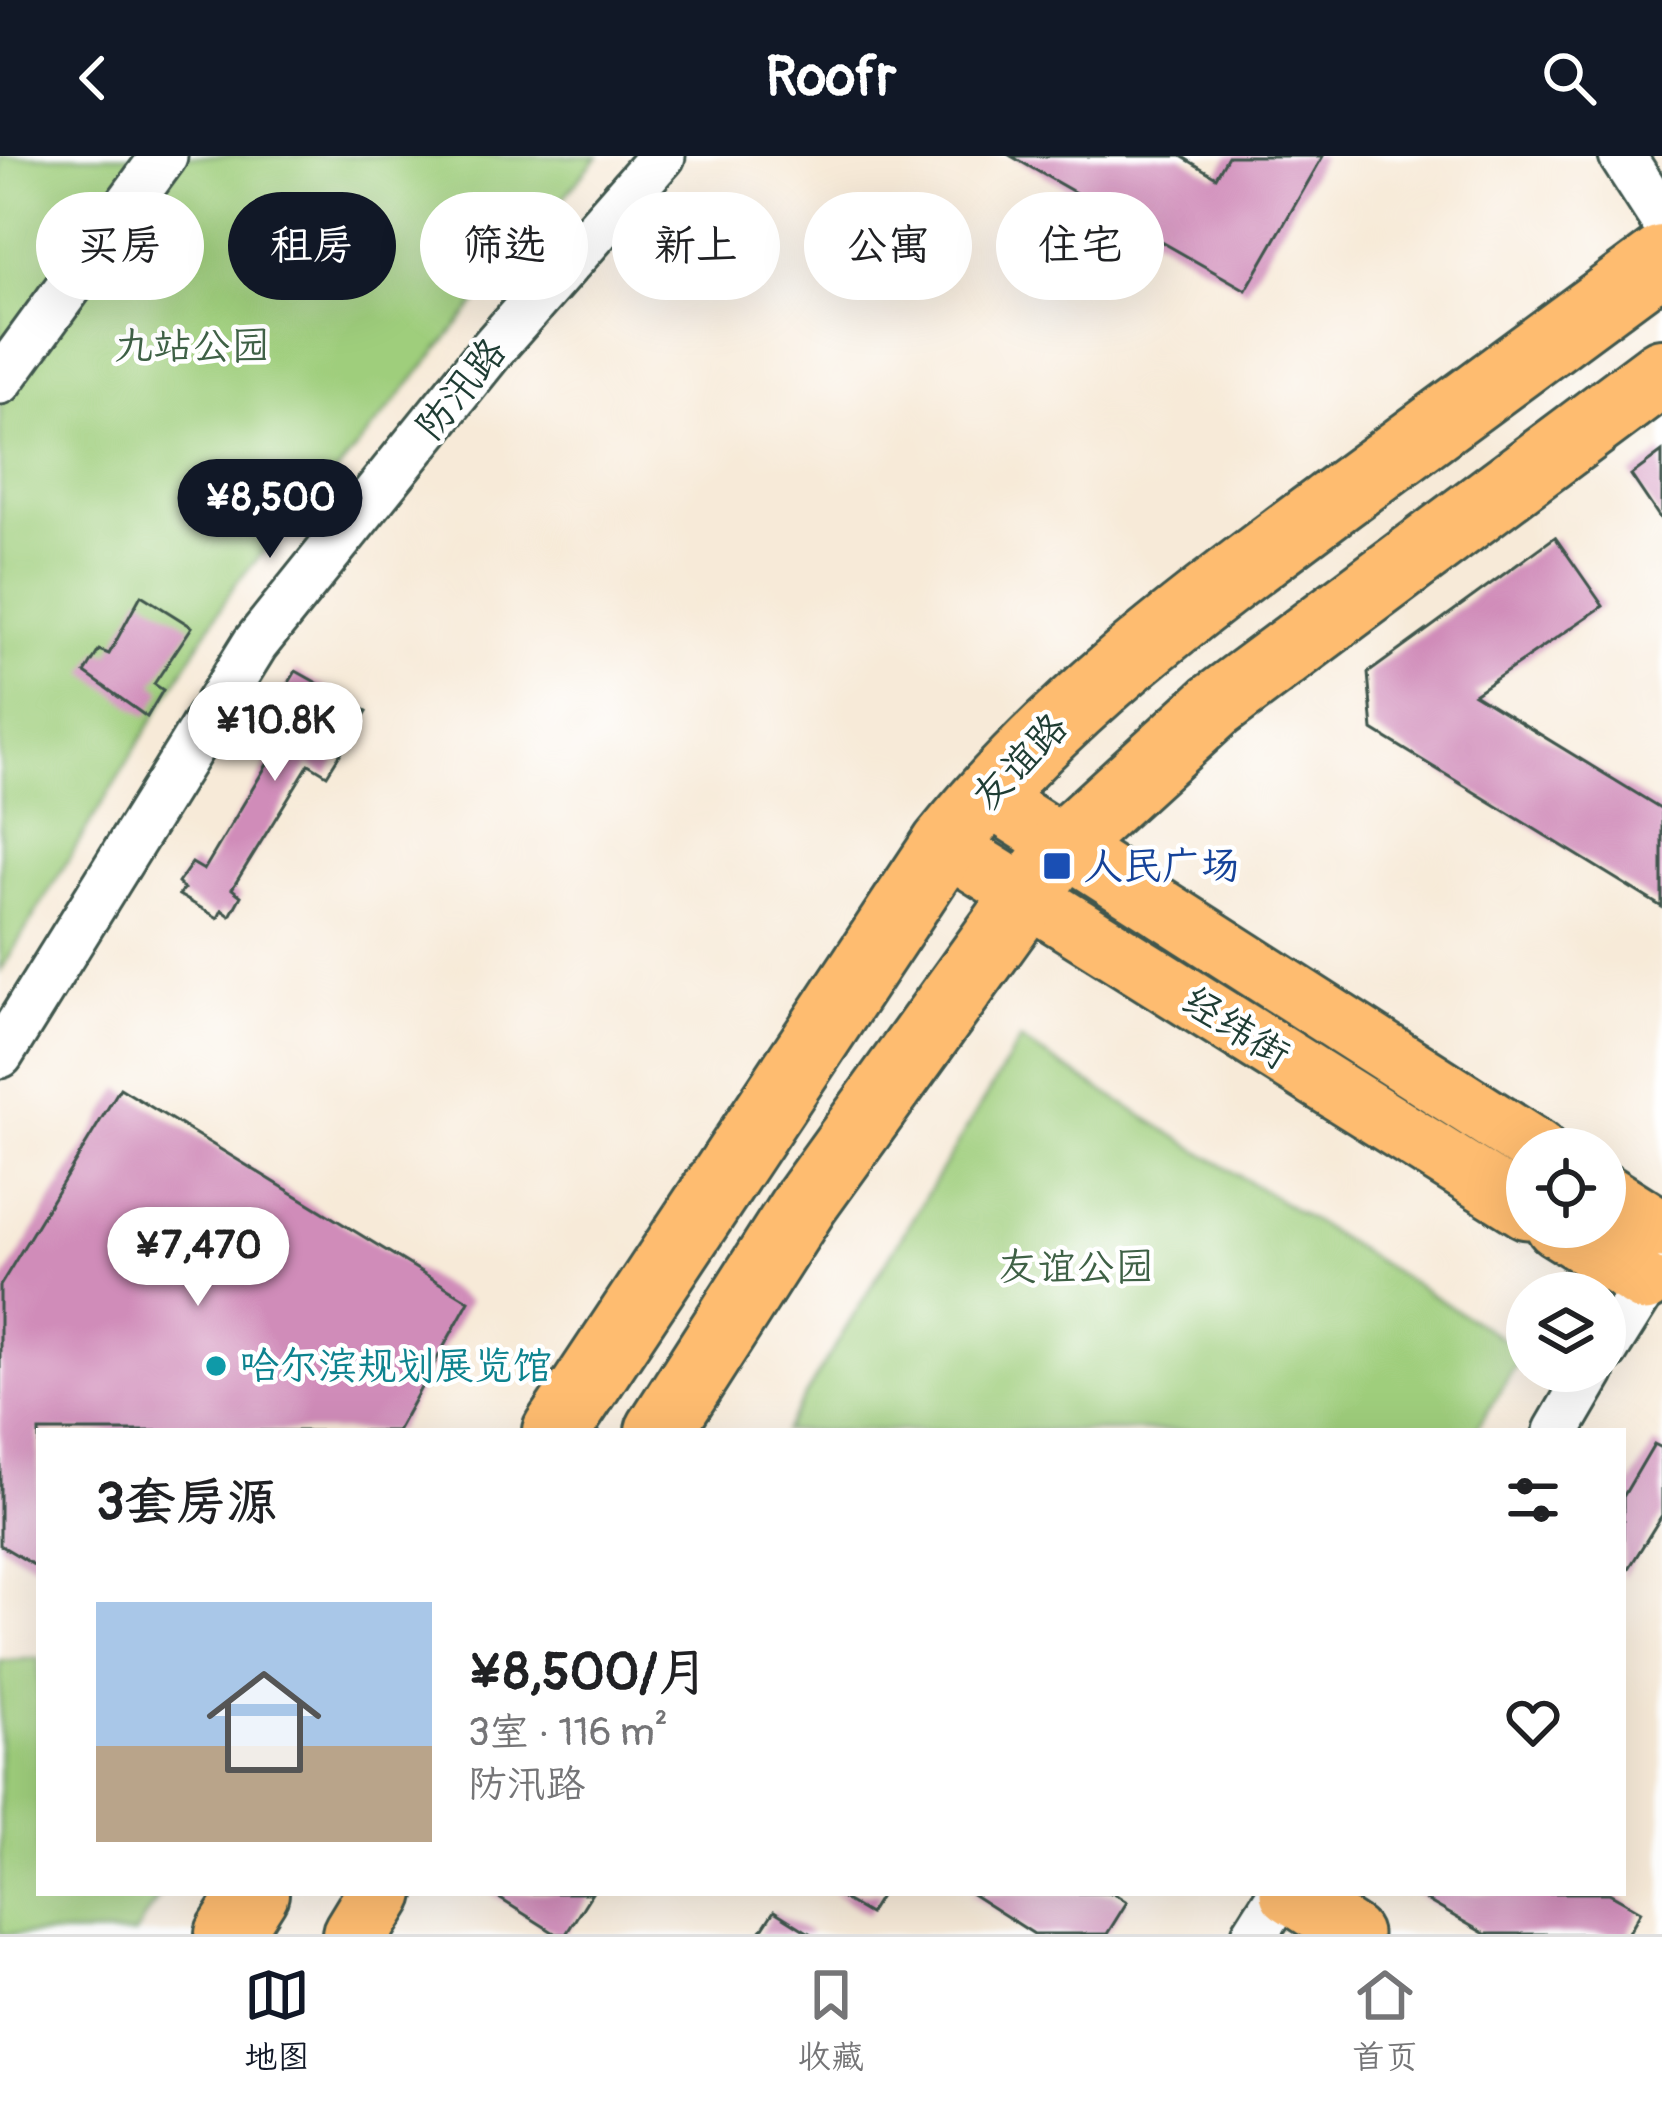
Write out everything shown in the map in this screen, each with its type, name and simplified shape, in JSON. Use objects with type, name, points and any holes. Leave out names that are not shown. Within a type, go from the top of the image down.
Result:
[{"type":"highway","name":"友谊路","points":[[558,1428],[965,820],[1094,686],[1190,609],[1662,260]]},
{"type":"highway","points":[[661,1428],[805,1203],[1044,870],[1215,706],[1662,372]]},
{"type":"highway","points":[[229,1934],[253,1896]]},
{"type":"highway","points":[[356,1934],[379,1896]]},
{"type":"main road","name":"经纬街","points":[[965,820],[1044,870],[1506,1195]]},
{"type":"main road","name":"经纬街","points":[[1044,870],[1506,1131]]},
{"type":"main road","points":[[1626,1206],[1662,1229]]},
{"type":"main road","points":[[1602,1248],[1653,1271]]},
{"type":"main road","points":[[1290,1896],[1352,1934]]},
{"type":"street","points":[[0,381],[164,156]]},
{"type":"street","name":"防汛路","points":[[0,1055],[255,644],[493,348],[662,156]]},
{"type":"street","points":[[1622,156],[1662,218]]},
{"type":"street","points":[[1626,1315],[1653,1271]]},
{"type":"street","points":[[1559,1428],[1580,1392]]},
{"type":"street","points":[[1256,1934],[1283,1896]]},
{"type":"green space","name":"九站公园","points":[[0,156],[598,156],[568,192],[420,192],[420,300],[479,300],[340,468],[236,583],[0,972]]},
{"type":"green space","name":"友谊公园","points":[[1020,1040],[1506,1341],[1506,1381],[1477,1428],[786,1428]]},
{"type":"green space","points":[[36,1658],[36,1896],[158,1896],[135,1934],[0,1934],[0,1661]]},
{"type":"building","points":[[1011,156],[1181,156],[1216,177],[1228,156],[1323,156],[1246,290],[1164,243],[1164,192],[1074,192]]},
{"type":"building","points":[[1662,452],[1662,521],[1631,475]]},
{"type":"building","points":[[1555,537],[1603,606],[1474,694],[1662,809],[1662,907],[1373,730],[1368,673]]},
{"type":"building","points":[[141,595],[192,627],[154,684],[163,690],[147,717],[85,673],[99,650],[109,654]]},
{"type":"building","points":[[296,671],[367,711],[327,775],[309,764],[232,889],[241,896],[230,916],[222,910],[218,918],[179,895],[184,889],[178,883],[192,863],[204,870],[278,746],[258,734]]},
{"type":"building","name":"哈尔滨规划展览馆","points":[[120,1088],[469,1301],[399,1428],[36,1428],[36,1566],[0,1545],[0,1286]]},
{"type":"building","points":[[1654,1444],[1662,1448],[1662,1515],[1626,1573],[1626,1492]]},
{"type":"building","points":[[496,1896],[590,1896],[566,1934],[556,1934]]},
{"type":"building","points":[[838,1896],[880,1896],[869,1914]]},
{"type":"building","points":[[975,1896],[1118,1896],[1127,1902],[1107,1934],[1034,1934]]},
{"type":"building","points":[[1419,1896],[1614,1896],[1641,1911],[1628,1934],[1485,1934]]},
{"type":"building","points":[[774,1911],[811,1934],[759,1934]]},
{"type":"place","name":"人民广场","points":[[1057,866]]},
{"type":"place","name":"哈尔滨规划展览馆","points":[[216,1366]]}]
